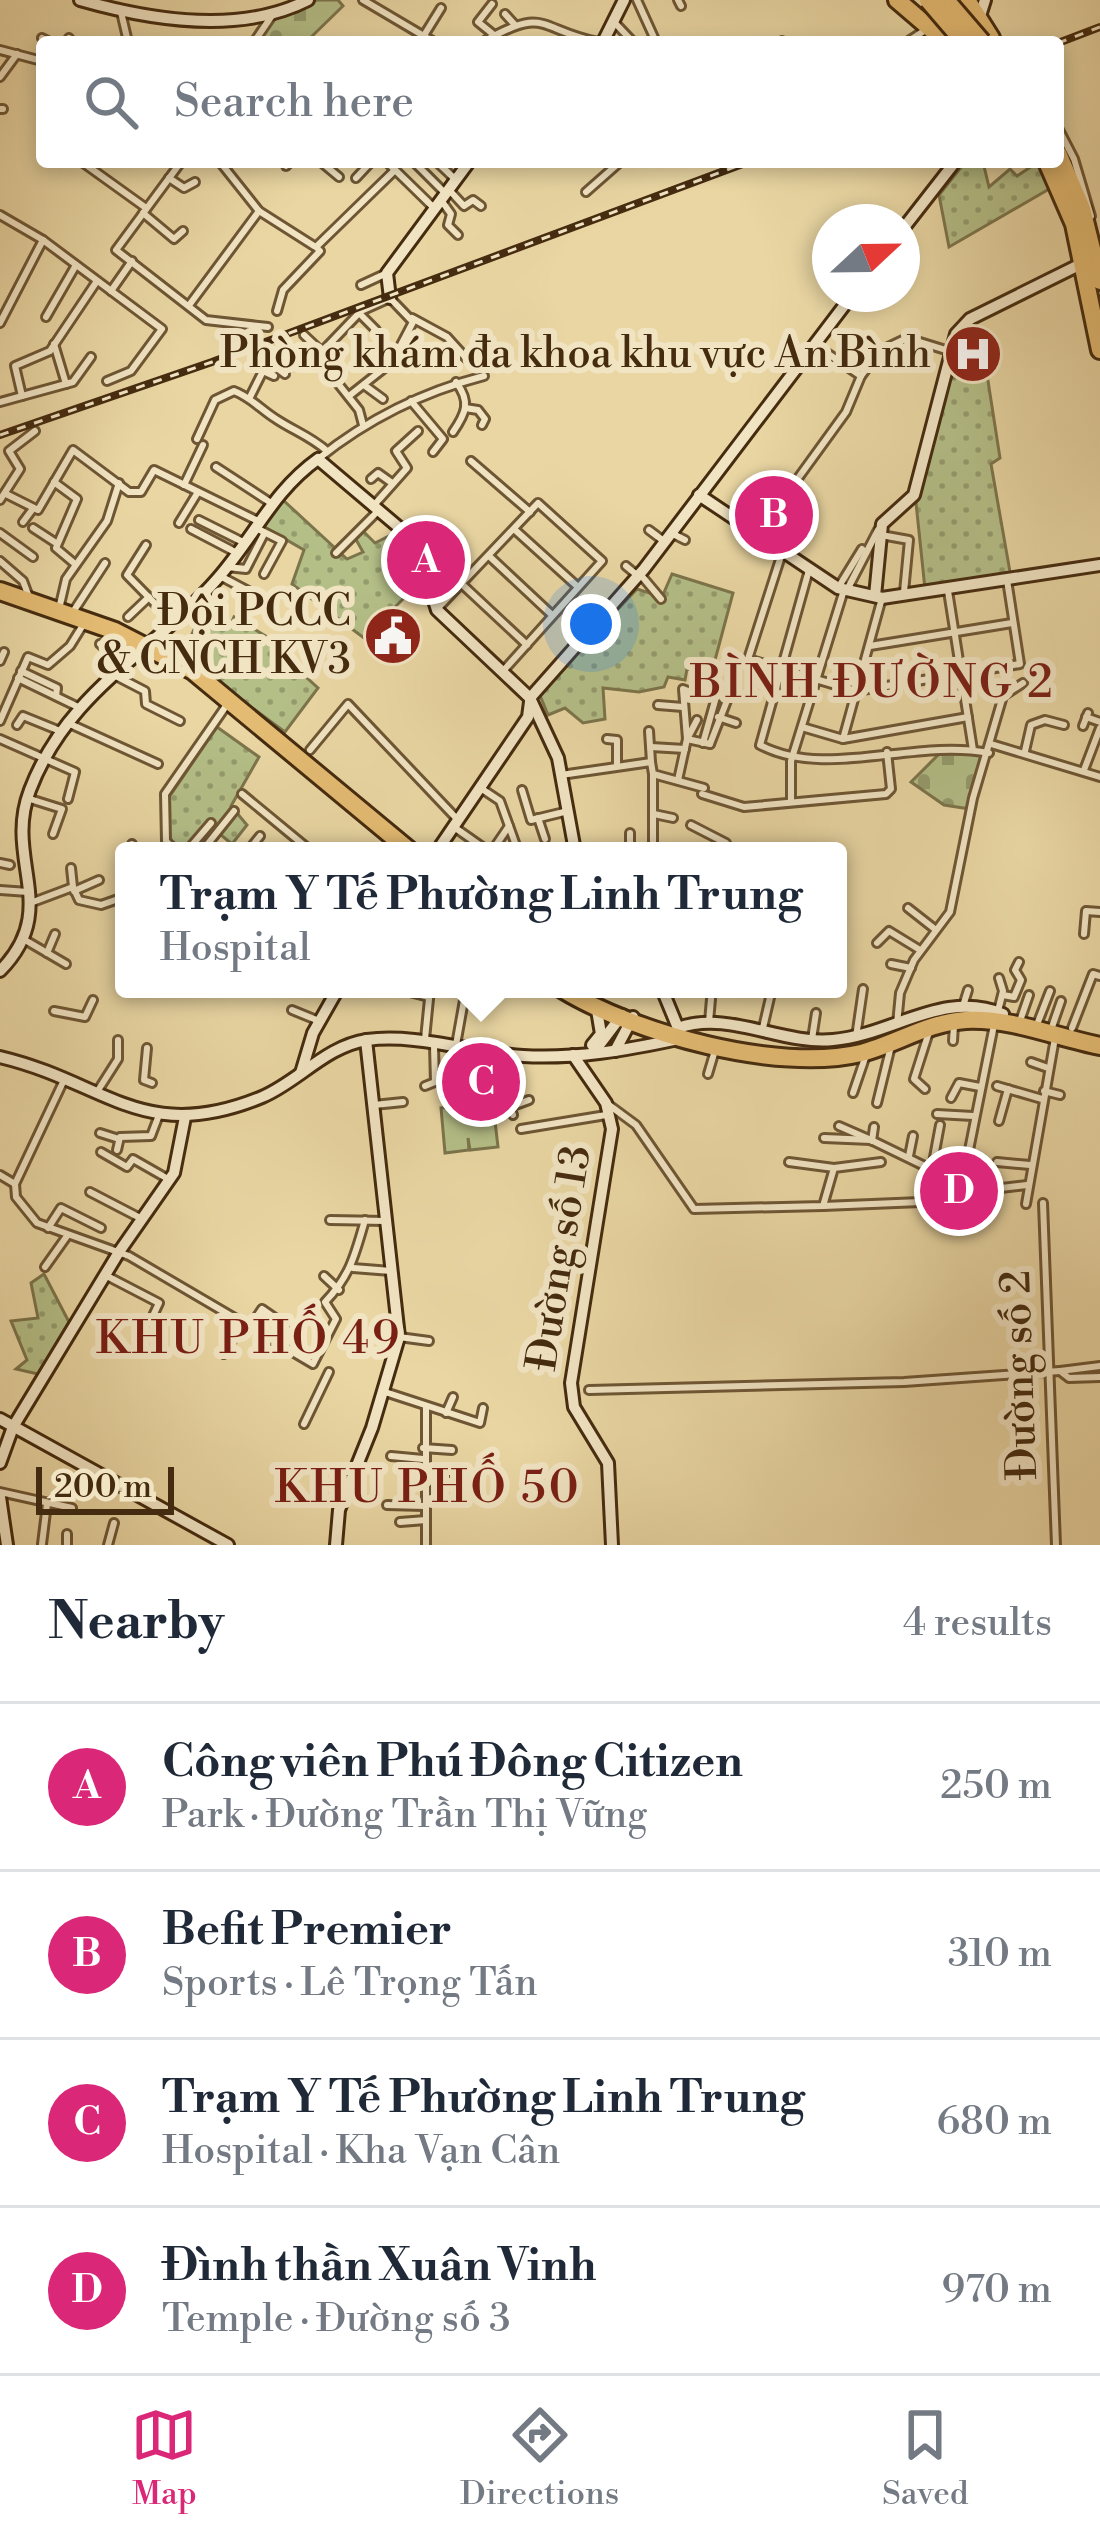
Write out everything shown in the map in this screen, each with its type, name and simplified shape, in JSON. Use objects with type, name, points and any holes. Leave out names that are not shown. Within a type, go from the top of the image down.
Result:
[{"type":"highway","points":[[899,0],[933,31],[978,20]]},
{"type":"highway","points":[[925,0],[954,36]]},
{"type":"highway","points":[[942,0],[978,20]]},
{"type":"highway","points":[[1064,159],[1087,221],[1100,325]]},
{"type":"highway","points":[[1064,167],[1087,221]]},
{"type":"highway","points":[[1050,168],[1094,264],[1100,350]]},
{"type":"highway","points":[[1051,168],[1087,221]]},
{"type":"highway","points":[[0,594],[142,647],[218,688],[399,842]]},
{"type":"highway","points":[[0,594],[71,617]]},
{"type":"highway","points":[[142,647],[226,706],[388,842]]},
{"type":"highway","points":[[577,998],[597,1010],[716,1043],[823,1057],[956,1015],[1028,1022]]},
{"type":"highway","points":[[592,998],[627,1019]]},
{"type":"highway","points":[[678,1033],[810,1051],[858,1046],[895,1033],[929,1029],[958,1014],[1028,1022],[1100,1043]]},
{"type":"street","points":[[80,0],[121,12],[202,20],[274,14],[308,0]]},
{"type":"street","points":[[363,0],[421,36]]},
{"type":"street","points":[[603,36],[624,0]]},
{"type":"street","points":[[637,0],[653,36]]},
{"type":"street","points":[[492,4],[478,22],[494,35],[543,20],[571,36]]},
{"type":"street","points":[[424,36],[441,8]]},
{"type":"street","points":[[121,12],[127,36]]},
{"type":"street","points":[[257,36],[274,14]]},
{"type":"street","points":[[505,14],[515,25]]},
{"type":"street","points":[[612,20],[626,36]]},
{"type":"street","points":[[0,50],[36,60]]},
{"type":"street","points":[[0,77],[17,54]]},
{"type":"street","points":[[1064,140],[1074,159],[1087,221]]},
{"type":"street","points":[[93,168],[174,239],[183,231]]},
{"type":"street","points":[[178,168],[116,250],[206,320],[268,326]]},
{"type":"street","points":[[225,168],[259,212],[320,251],[283,290],[277,311]]},
{"type":"street","points":[[328,168],[338,177]]},
{"type":"street","points":[[356,178],[365,168]]},
{"type":"street","points":[[316,247],[387,168]]},
{"type":"street","points":[[397,168],[464,206],[473,200],[481,206]]},
{"type":"street","points":[[420,168],[445,194]]},
{"type":"street","points":[[438,168],[451,214],[448,225],[458,235]]},
{"type":"street","points":[[361,285],[387,274],[462,168]]},
{"type":"street","points":[[467,168],[476,177]]},
{"type":"street","points":[[586,192],[613,168]]},
{"type":"street","points":[[920,207],[950,168]]},
{"type":"street","points":[[170,178],[184,188],[195,182]]},
{"type":"street","points":[[190,304],[259,212]]},
{"type":"street","points":[[0,215],[43,240],[162,329],[131,371],[107,381]]},
{"type":"street","points":[[323,223],[333,230]]},
{"type":"street","points":[[0,323],[43,240]]},
{"type":"street","points":[[111,291],[132,261]]},
{"type":"street","points":[[843,589],[881,530],[914,495],[949,351],[970,319],[1094,264]]},
{"type":"street","points":[[46,316],[76,265]]},
{"type":"street","points":[[387,274],[390,295],[412,318],[447,337],[466,358]]},
{"type":"street","points":[[22,395],[14,366],[42,357],[97,281]]},
{"type":"street","points":[[363,425],[349,396],[319,360],[321,351],[359,313],[390,295]]},
{"type":"street","points":[[443,842],[528,717],[530,698],[639,575],[840,312]]},
{"type":"street","points":[[359,313],[376,330]]},
{"type":"street","points":[[349,396],[386,368],[412,318]]},
{"type":"street","points":[[304,335],[321,351]]},
{"type":"street","points":[[788,493],[846,412],[860,376],[880,351],[908,338],[949,351]]},
{"type":"street","points":[[54,344],[66,384]]},
{"type":"street","points":[[815,345],[860,376]]},
{"type":"street","points":[[372,348],[386,368]]},
{"type":"street","points":[[0,402],[66,384],[91,357]]},
{"type":"street","points":[[250,397],[269,362],[284,374]]},
{"type":"street","points":[[263,371],[274,376]]},
{"type":"street","points":[[0,971],[25,940],[32,897],[19,823],[45,760],[78,707],[224,572],[271,503],[323,455],[363,425],[411,401],[484,376]]},
{"type":"street","points":[[453,432],[465,408],[456,382]]},
{"type":"street","points":[[364,385],[383,399]]},
{"type":"street","points":[[184,484],[220,395],[234,391],[250,397],[323,455],[526,645]]},
{"type":"street","points":[[411,401],[443,440],[433,452]]},
{"type":"street","points":[[465,408],[478,410],[485,419],[482,425]]},
{"type":"street","points":[[35,431],[10,451],[21,464],[3,497],[38,510],[73,450],[137,494],[154,470],[283,543],[264,574]]},
{"type":"street","points":[[336,553],[406,468],[396,451],[418,431]]},
{"type":"street","points":[[471,461],[530,512]]},
{"type":"street","points":[[216,467],[271,503]]},
{"type":"street","points":[[371,479],[378,473],[392,483]]},
{"type":"street","points":[[54,482],[77,499],[56,543],[58,553],[75,564]]},
{"type":"street","points":[[0,721],[28,657],[48,665],[70,646],[71,617],[63,584],[104,524],[119,483]]},
{"type":"street","points":[[179,523],[198,492]]},
{"type":"street","points":[[699,495],[809,570],[843,589],[878,597],[1100,565]]},
{"type":"street","points":[[430,604],[462,583],[538,503],[602,561],[502,671]]},
{"type":"street","points":[[23,523],[32,510]]},
{"type":"street","points":[[199,520],[240,547]]},
{"type":"street","points":[[33,527],[56,543]]},
{"type":"street","points":[[224,572],[246,569],[257,527]]},
{"type":"street","points":[[190,529],[240,547]]},
{"type":"street","points":[[514,529],[578,587]]},
{"type":"street","points":[[650,530],[685,540]]},
{"type":"street","points":[[881,530],[909,540],[904,596]]},
{"type":"street","points":[[843,739],[870,646],[881,530]]},
{"type":"street","points":[[0,533],[33,557]]},
{"type":"street","points":[[416,541],[430,604],[530,698],[550,736],[572,842]]},
{"type":"street","points":[[146,545],[127,575],[173,622]]},
{"type":"street","points":[[791,801],[790,760],[843,589],[862,549]]},
{"type":"street","points":[[782,553],[748,659],[856,691],[1020,664],[1007,578]]},
{"type":"street","points":[[489,556],[553,615]]},
{"type":"street","points":[[0,561],[23,581],[29,601]]},
{"type":"street","points":[[71,617],[105,563]]},
{"type":"street","points":[[626,566],[661,599]]},
{"type":"street","points":[[809,570],[760,745],[790,760],[944,746],[1024,752],[1100,777]]},
{"type":"street","points":[[224,572],[254,594]]},
{"type":"street","points":[[948,590],[973,750]]},
{"type":"street","points":[[128,617],[149,597]]},
{"type":"street","points":[[870,646],[1012,623]]},
{"type":"street","points":[[100,644],[122,663]]},
{"type":"street","points":[[111,672],[145,691],[146,704],[180,721]]},
{"type":"street","points":[[20,675],[57,688],[56,696],[78,707]]},
{"type":"street","points":[[683,677],[687,740]]},
{"type":"street","points":[[877,1103],[900,993],[920,950],[951,909],[1003,697],[1023,683]]},
{"type":"street","points":[[718,691],[728,695],[708,745],[718,691]]},
{"type":"street","points":[[310,750],[348,704],[456,824],[479,842]]},
{"type":"street","points":[[658,705],[683,707]]},
{"type":"street","points":[[167,842],[165,794],[226,706]]},
{"type":"street","points":[[16,725],[23,716],[64,727],[158,764]]},
{"type":"street","points":[[718,717],[736,723]]},
{"type":"street","points":[[802,727],[843,739],[968,717]]},
{"type":"street","points":[[1084,770],[1100,725],[1086,718]]},
{"type":"street","points":[[678,780],[697,720]]},
{"type":"street","points":[[1024,752],[1031,725],[1046,720],[1064,725]]},
{"type":"street","points":[[649,730],[652,842]]},
{"type":"street","points":[[0,739],[78,775],[68,799]]},
{"type":"street","points":[[607,740],[617,740],[617,764]]},
{"type":"street","points":[[687,740],[708,745]]},
{"type":"street","points":[[650,747],[685,749]]},
{"type":"street","points":[[653,774],[738,807],[886,794],[892,789],[887,752]]},
{"type":"street","points":[[561,775],[651,762]]},
{"type":"street","points":[[602,766],[604,776]]},
{"type":"street","points":[[482,789],[500,801],[514,842]]},
{"type":"street","points":[[522,790],[531,820],[564,812]]},
{"type":"street","points":[[242,794],[300,842]]},
{"type":"street","points":[[27,797],[62,809],[53,834]]},
{"type":"street","points":[[209,842],[234,811]]},
{"type":"street","points":[[654,814],[673,818]]},
{"type":"street","points":[[538,818],[545,839]]},
{"type":"street","points":[[195,842],[212,823]]},
{"type":"street","points":[[691,825],[724,842]]},
{"type":"street","points":[[496,842],[508,826]]},
{"type":"street","points":[[630,833],[631,842]]},
{"type":"street","points":[[255,842],[260,836]]},
{"type":"street","points":[[70,868],[82,902],[95,905],[115,900]]},
{"type":"street","points":[[0,890],[32,897],[98,880]]},
{"type":"street","points":[[908,908],[936,930]]},
{"type":"street","points":[[1084,934],[1086,911],[1100,912]]},
{"type":"street","points":[[878,943],[889,931],[920,950]]},
{"type":"street","points":[[47,953],[55,934]]},
{"type":"street","points":[[25,940],[66,964]]},
{"type":"street","points":[[1018,962],[1015,970],[1022,980],[1014,997],[1048,1068],[1026,1204]]},
{"type":"street","points":[[891,964],[910,968]]},
{"type":"street","points":[[1028,1022],[1093,974],[1100,976]]},
{"type":"street","points":[[1000,979],[1028,1022]]},
{"type":"street","points":[[854,1093],[863,989]]},
{"type":"street","points":[[953,1041],[968,990]]},
{"type":"street","points":[[956,1183],[969,1150],[980,1087],[1050,991]]},
{"type":"street","points":[[1028,995],[1028,1022]]},
{"type":"street","points":[[301,1073],[333,998]]},
{"type":"street","points":[[425,1086],[435,1082],[429,1045],[430,998]]},
{"type":"street","points":[[455,1049],[464,998]]},
{"type":"street","points":[[665,998],[678,1033]]},
{"type":"street","points":[[762,1032],[770,998]]},
{"type":"street","points":[[709,1022],[711,999]]},
{"type":"street","points":[[54,1011],[85,1017],[93,1000]]},
{"type":"street","points":[[1028,1022],[1061,1001]]},
{"type":"street","points":[[895,1033],[937,1009],[958,1014]]},
{"type":"street","points":[[292,1010],[320,1021]]},
{"type":"street","points":[[582,1054],[601,1034],[597,1010]]},
{"type":"street","points":[[812,1040],[816,1013]]},
{"type":"street","points":[[582,1054],[627,1019]]},
{"type":"street","points":[[615,1052],[627,1019]]},
{"type":"street","points":[[0,1057],[64,1078],[95,1095],[159,1115],[185,1117],[248,1102],[366,1040],[490,1052],[582,1054],[615,1052],[709,1022],[861,1044]]},
{"type":"street","points":[[926,1089],[914,1079],[929,1029]]},
{"type":"street","points":[[95,1095],[118,1059],[118,1040]]},
{"type":"street","points":[[336,1545],[339,1510],[399,1337],[366,1040]]},
{"type":"street","points":[[708,1074],[716,1043]]},
{"type":"street","points":[[147,1048],[144,1080],[152,1084]]},
{"type":"street","points":[[490,1052],[511,1111],[529,1100]]},
{"type":"street","name":"Đường số 13","points":[[582,1054],[608,1109],[611,1146],[571,1383],[574,1407],[608,1463],[612,1545]]},
{"type":"street","points":[[1030,1062],[1048,1068]]},
{"type":"street","points":[[64,1078],[6,1181],[26,1210],[48,1228],[119,1252],[313,1364],[336,1319],[326,1302],[353,1268],[365,1220]]},
{"type":"street","points":[[951,1098],[959,1083],[980,1087]]},
{"type":"street","points":[[997,1086],[1060,1095]]},
{"type":"street","points":[[998,1120],[1008,1089]]},
{"type":"street","points":[[374,1106],[403,1102]]},
{"type":"street","points":[[520,1129],[608,1109],[636,1125],[694,1209],[925,1199],[936,1171],[940,1125]]},
{"type":"street","points":[[938,1114],[973,1116]]},
{"type":"street","points":[[100,1133],[119,1138],[151,1136],[159,1115]]},
{"type":"street","points":[[0,1463],[13,1427],[119,1252],[170,1179],[182,1152],[185,1117]]},
{"type":"street","points":[[839,1126],[983,1192],[1027,1185]]},
{"type":"street","points":[[874,1127],[876,1144]]},
{"type":"street","points":[[908,1157],[914,1136]]},
{"type":"street","points":[[117,1150],[119,1138]]},
{"type":"street","points":[[824,1138],[876,1144]]},
{"type":"street","points":[[101,1152],[127,1167],[133,1159],[170,1179]]},
{"type":"street","points":[[789,1162],[834,1168],[881,1162]]},
{"type":"street","points":[[997,1162],[1030,1165]]},
{"type":"street","points":[[823,1206],[834,1168]]},
{"type":"street","points":[[90,1192],[142,1219]]},
{"type":"street","name":"Đường số 2","points":[[1043,1203],[1056,1545]]},
{"type":"street","points":[[48,1228],[61,1208],[101,1228]]},
{"type":"street","points":[[330,1220],[387,1221]]},
{"type":"street","points":[[45,1267],[68,1236]]},
{"type":"street","points":[[353,1268],[394,1271]]},
{"type":"street","points":[[105,1276],[159,1303],[151,1320]]},
{"type":"street","points":[[324,1276],[339,1290]]},
{"type":"street","points":[[224,1354],[262,1309],[285,1324]]},
{"type":"street","points":[[399,1337],[429,1341]]},
{"type":"street","points":[[589,1390],[904,1382],[1100,1366]]},
{"type":"street","points":[[1060,1371],[1070,1378],[1100,1377]]},
{"type":"street","points":[[304,1424],[329,1372]]},
{"type":"street","points":[[382,1391],[481,1423],[483,1408]]},
{"type":"street","points":[[446,1413],[453,1396]]},
{"type":"street","points":[[426,1406],[426,1545]]},
{"type":"street","points":[[0,1419],[228,1545]]},
{"type":"street","points":[[423,1448],[452,1450]]},
{"type":"street","points":[[391,1456],[423,1459]]},
{"type":"street","points":[[423,1471],[452,1469],[455,1484]]},
{"type":"street","points":[[7,1545],[0,1495],[72,1508]]},
{"type":"street","points":[[42,1544],[47,1504]]},
{"type":"street","points":[[387,1505],[425,1506]]},
{"type":"street","points":[[400,1522],[426,1520]]},
{"type":"street","points":[[108,1545],[114,1523]]},
{"type":"street","points":[[67,1534],[67,1545]]},
{"type":"green space","points":[[317,0],[338,0],[343,6],[312,36],[255,36],[274,20]]},
{"type":"green space","points":[[960,168],[984,168],[989,187],[1010,169],[1017,176],[1029,168],[1041,168],[1051,188],[949,247],[939,195]]},
{"type":"green space","points":[[986,368],[1000,458],[991,464],[1010,572],[925,589],[916,503],[950,379]]},
{"type":"green space","points":[[283,500],[347,559],[363,552],[354,536],[361,529],[375,543],[393,534],[417,585],[364,638],[292,584],[304,550],[261,525]]},
{"type":"green space","points":[[672,574],[733,593],[711,675],[687,669],[685,680],[668,677],[664,687],[639,692],[603,688],[605,719],[583,723],[565,708],[548,715],[539,693],[637,589],[662,597]]},
{"type":"green space","points":[[201,614],[229,628],[234,617],[274,641],[274,648],[318,688],[285,732],[182,656]]},
{"type":"green space","points":[[217,727],[259,757],[231,806],[247,825],[234,842],[215,830],[205,842],[171,842],[165,803]]},
{"type":"green space","points":[[944,749],[985,754],[970,809],[944,805],[911,782]]},
{"type":"green space","points":[[493,1104],[498,1147],[470,1150],[468,1138],[469,1150],[445,1153],[441,1108]]},
{"type":"green space","points":[[44,1274],[69,1322],[38,1374],[16,1369],[27,1360],[11,1321],[38,1318],[31,1283]]},
{"type":"railway","points":[[1064,41],[1100,27]]},
{"type":"railway","points":[[0,435],[212,362],[732,168]]},
{"type":"place","name":"Phòng khám đa khoa khu vực An Bình","points":[[973,354]]},
{"type":"place","name":"Befit Premier","points":[[774,515]]},
{"type":"place","name":"Công viên Phú Đông Citizen","points":[[426,560]]},
{"type":"place","name":"Đội PCCC & CNCH KV3","points":[[393,636]]},
{"type":"place","name":"Trạm Y Tế Phường Linh Trung","points":[[481,1082]]},
{"type":"place","name":"Đình thần Xuân Vinh","points":[[959,1191]]},
{"type":"district","name":"BÌNH ĐƯỜNG 2","points":[[873,683]]},
{"type":"district","name":"KHU PHỐ 49","points":[[249,1339]]},
{"type":"district","name":"KHU PHỐ 50","points":[[428,1488]]}]
